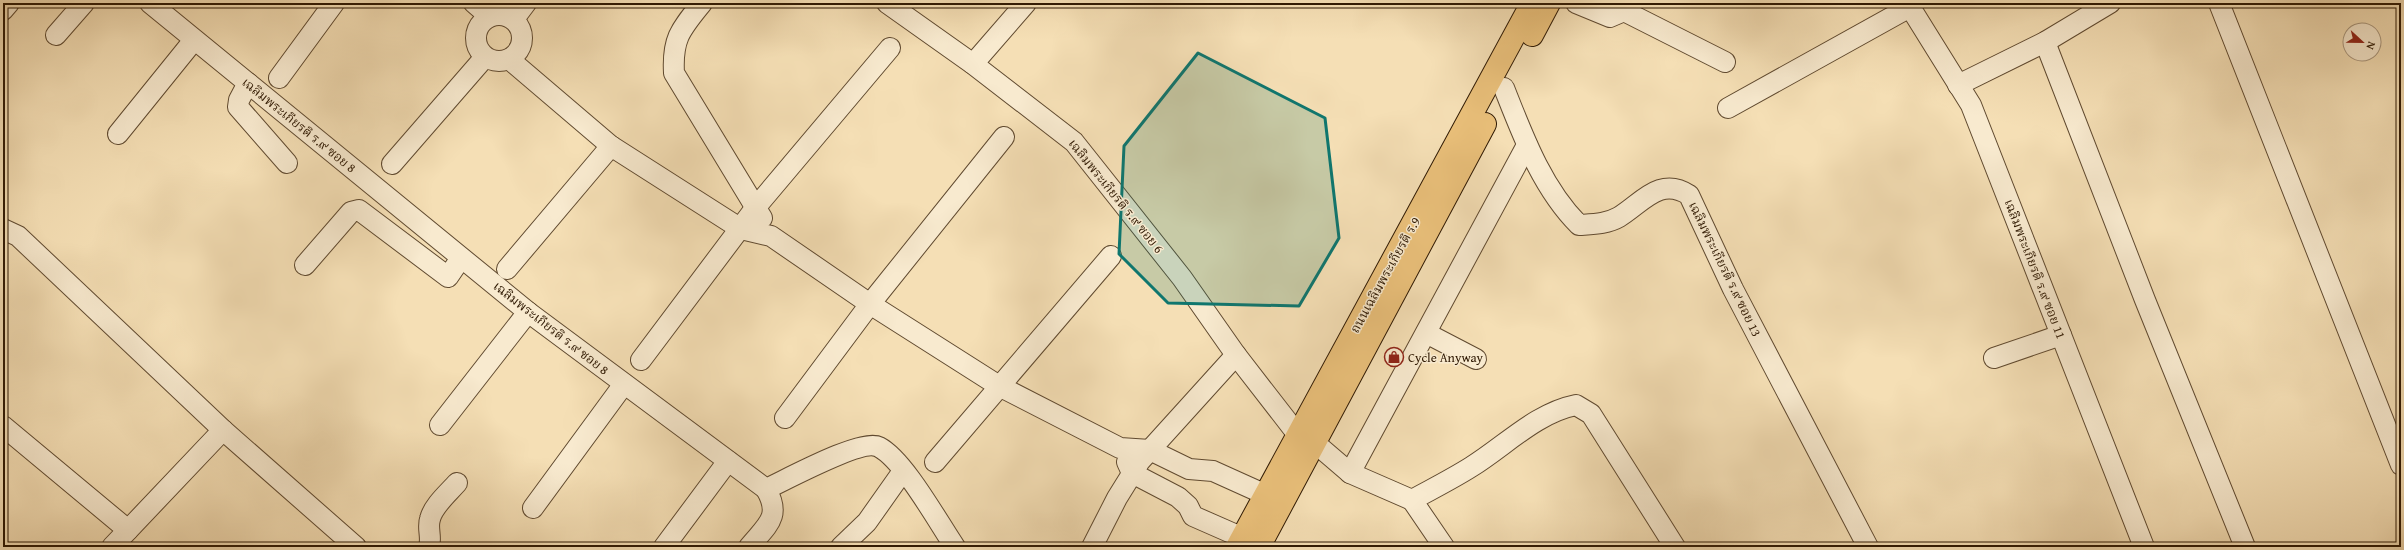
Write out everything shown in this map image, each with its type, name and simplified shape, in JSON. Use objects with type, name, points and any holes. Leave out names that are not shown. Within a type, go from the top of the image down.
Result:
[{"type":"main road","name":"ถนนเฉลิมพระเกียรติ ร.9","points":[[1246,545],[1264,494],[1306,439],[1532,3]]},
{"type":"main road","name":"ถนนเฉลิมพระเกียรติ ร.9","points":[[1246,545],[1504,88],[1549,3]]},
{"type":"street","points":[[3,10],[9,3]]},
{"type":"street","points":[[56,35],[84,3]]},
{"type":"street","name":"เฉลิมพระเกียรติ ร.๙ ซอย 8","points":[[150,3],[528,312],[766,489]]},
{"type":"street","points":[[279,78],[334,3]]},
{"type":"street","points":[[474,3],[489,16]]},
{"type":"street","points":[[514,20],[526,3]]},
{"type":"street","points":[[702,3],[683,26],[673,52],[674,73],[756,207],[771,236]]},
{"type":"street","name":"เฉลิมพระเกียรติ ร.๙ ซอย 6","points":[[887,3],[973,64],[1074,142],[1182,278],[1236,355],[1306,439],[1350,473],[1412,500]]},
{"type":"street","points":[[973,64],[1026,3]]},
{"type":"street","points":[[1578,3],[1610,17],[1626,7],[1725,62]]},
{"type":"street","points":[[1958,85],[2045,42],[2110,3]]},
{"type":"street","points":[[2219,3],[2401,466]]},
{"type":"street","points":[[1728,108],[1907,5]]},
{"type":"street","name":"เฉลิมพระเกียรติ ร.๙ ซอย 11","points":[[1907,5],[1971,105],[2144,547]]},
{"type":"street","points":[[502,14],[514,20],[521,29],[522,40],[518,51],[509,59],[497,61],[485,56],[477,47],[475,35],[480,24],[489,16],[502,14]]},
{"type":"street","points":[[118,134],[194,40]]},
{"type":"street","points":[[2045,42],[2144,300],[2245,547]]},
{"type":"street","points":[[641,360],[741,230],[756,207],[890,48]]},
{"type":"street","points":[[392,164],[485,56]]},
{"type":"street","points":[[509,59],[611,146],[741,230],[771,236],[870,304],[999,386],[1120,448],[1150,450],[1190,469],[1213,471],[1264,494]]},
{"type":"street","points":[[248,83],[239,100],[238,107],[287,163]]},
{"type":"street","name":"เฉลิมพระเกียรติ ร.๙ ซอย 13","points":[[1504,88],[1526,145],[1563,208],[1580,225],[1602,224],[1618,218],[1662,188],[1678,188],[1689,195],[1733,289],[1868,547]]},
{"type":"street","points":[[785,418],[870,304],[1004,137]]},
{"type":"street","points":[[1350,473],[1526,145]]},
{"type":"street","points":[[507,269],[611,146]]},
{"type":"street","points":[[305,265],[351,212],[359,210],[448,277],[461,258]]},
{"type":"street","points":[[3,229],[18,236],[222,430],[356,547]]},
{"type":"street","points":[[935,462],[1111,256]]},
{"type":"street","points":[[440,425],[528,312]]},
{"type":"street","points":[[1426,333],[1476,359]]},
{"type":"street","points":[[1994,358],[2060,334]]},
{"type":"street","points":[[1092,547],[1100,528],[1132,473],[1150,450],[1236,355]]},
{"type":"street","points":[[533,508],[624,384]]},
{"type":"street","points":[[1444,547],[1412,500],[1472,467],[1538,421],[1559,409],[1576,405],[1591,414],[1675,547]]},
{"type":"street","points":[[3,426],[128,530]]},
{"type":"street","points":[[112,547],[222,430]]},
{"type":"street","points":[[749,547],[774,514],[774,502],[766,489],[844,452],[864,446],[878,447],[903,471],[954,547]]},
{"type":"street","points":[[1120,448],[1132,473],[1178,497],[1188,506],[1193,516],[1246,545]]},
{"type":"street","points":[[664,547],[728,461]]},
{"type":"street","points":[[841,547],[867,522],[903,471]]},
{"type":"street","points":[[429,547],[431,540],[429,519],[433,512],[457,484]]},
{"type":"highlighted area","points":[[1198,53],[1325,118],[1339,238],[1299,306],[1168,303],[1119,254],[1124,146]]},
{"type":"place","name":"Cycle Anyway","points":[[1394,357]]}]
